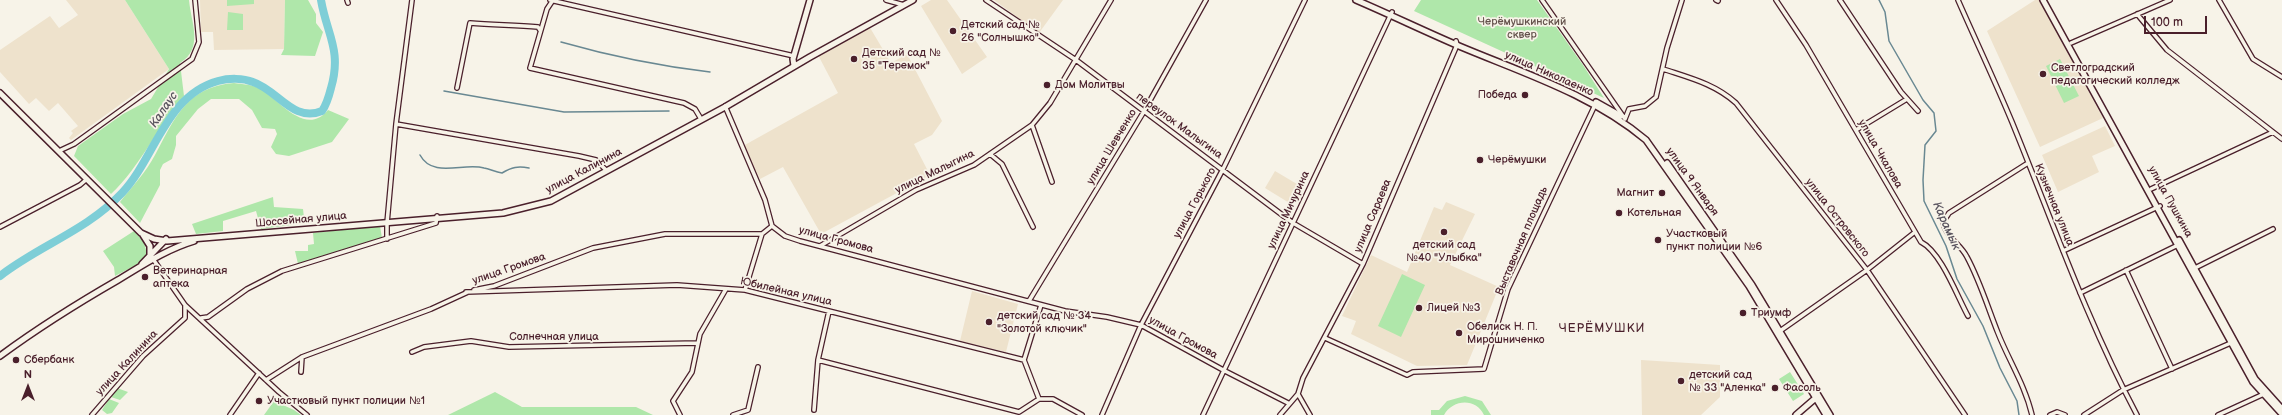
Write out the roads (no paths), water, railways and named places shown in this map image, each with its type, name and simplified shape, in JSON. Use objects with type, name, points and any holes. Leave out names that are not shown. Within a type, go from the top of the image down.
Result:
[{"type":"main road","points":[[794,65],[794,56],[810,0]]},
{"type":"main road","points":[[902,5],[909,0]]},
{"type":"main road","name":"улица Калинина","points":[[437,217],[503,213],[551,201],[725,106],[794,65],[913,0]]},
{"type":"main road","name":"улица Николаенко","points":[[1356,0],[1391,13]]},
{"type":"main road","name":"улица Николаенко","points":[[1365,0],[1457,43],[1595,103]]},
{"type":"main road","points":[[2043,0],[2159,207]]},
{"type":"main road","name":"улица Пушкина","points":[[2047,0],[2151,188],[2159,207],[2179,244],[2196,268],[2233,342],[2264,393],[2282,409]]},
{"type":"main road","name":"улица Николаенко","points":[[1457,43],[1574,91]]},
{"type":"main road","name":"улица 9 Января","points":[[1574,91],[1624,120],[1648,138],[1675,174],[1752,285],[1780,331],[1817,396],[1826,415]]},
{"type":"main road","points":[[0,93],[143,235],[150,246],[152,258]]},
{"type":"main road","name":"улица 9 Января","points":[[1624,120],[1646,140],[1671,174],[1749,286],[1830,415]]},
{"type":"main road","points":[[126,217],[146,233],[166,240]]},
{"type":"main road","name":"Шоссейная улица","points":[[166,240],[207,238],[437,217]]},
{"type":"main road","points":[[143,235],[166,240],[387,222]]},
{"type":"main road","points":[[135,270],[152,258],[174,248],[207,238]]},
{"type":"main road","points":[[0,356],[75,305],[145,264],[152,258],[166,240]]},
{"type":"main road","points":[[2179,244],[2233,342]]},
{"type":"main road","points":[[2264,393],[2282,414]]},
{"type":"main road","points":[[1796,415],[1817,396]]},
{"type":"street","points":[[58,151],[74,144],[192,59],[200,42],[194,0]]},
{"type":"street","points":[[387,239],[387,222],[396,124],[412,0]]},
{"type":"street","points":[[700,119],[693,107],[678,102],[530,68],[540,30],[547,9],[552,0],[794,56]]},
{"type":"street","points":[[886,0],[902,5]]},
{"type":"street","name":"переулок Малыгина","points":[[986,0],[1076,60],[1143,113],[1223,169],[1293,222],[1363,264]]},
{"type":"street","name":"улица Малыгина","points":[[820,246],[916,190],[974,165],[1032,126],[1050,102],[1111,0]]},
{"type":"street","name":"улица Шевченко","points":[[1029,301],[1143,113],[1206,0]]},
{"type":"street","name":"улица Горького","points":[[1102,415],[1141,325],[1223,169],[1305,0]]},
{"type":"street","points":[[1542,0],[1624,120]]},
{"type":"street","points":[[1624,120],[1629,109],[1644,106],[1656,97],[1682,0]]},
{"type":"street","name":"улица Чкалова","points":[[1776,0],[1806,45],[1921,242],[1929,246],[1942,266],[1968,316]]},
{"type":"street","points":[[1840,0],[1907,99],[1918,111]]},
{"type":"street","name":"Кузнечная улица","points":[[1958,0],[2028,163],[2080,293],[2123,390],[2137,415]]},
{"type":"street","points":[[2071,43],[2170,0]]},
{"type":"street","points":[[2219,0],[2253,59],[2282,77]]},
{"type":"street","name":"улица Мичурина","points":[[1203,415],[1225,371],[1391,13]]},
{"type":"street","points":[[2137,14],[2167,50],[2282,139]]},
{"type":"street","points":[[457,88],[470,23],[499,26],[507,24],[538,27],[540,30]]},
{"type":"street","name":"улица Сараева","points":[[1298,394],[1302,378],[1325,338],[1363,264],[1457,43]]},
{"type":"street","name":"улица Островского","points":[[1663,69],[1707,83],[1724,92],[1736,103],[1867,270],[1965,415]]},
{"type":"street","points":[[1856,130],[1907,99]]},
{"type":"street","name":"Выставочная площадь","points":[[1325,338],[1407,375],[1413,372],[1484,369],[1508,289],[1595,103]]},
{"type":"street","points":[[725,106],[765,200],[772,226],[762,234],[745,290]]},
{"type":"street","points":[[396,124],[578,156],[596,160],[607,170]]},
{"type":"street","points":[[1032,126],[1052,182]]},
{"type":"street","points":[[2151,188],[2273,132]]},
{"type":"street","points":[[990,154],[1002,164],[1033,227]]},
{"type":"street","points":[[2028,163],[1949,213],[1943,222],[1945,232],[1966,255],[1985,297],[1998,335],[2022,383],[2032,415]]},
{"type":"street","points":[[0,227],[80,185],[87,179]]},
{"type":"street","points":[[2063,251],[2159,207]]},
{"type":"street","name":"улица Калинина","points":[[201,318],[208,317],[247,289],[282,271],[436,223],[437,217]]},
{"type":"street","name":"улица Громова","points":[[772,226],[785,236],[820,246],[1041,304],[1141,325],[1225,371],[1288,403]]},
{"type":"street","points":[[2196,268],[2273,229]]},
{"type":"street","points":[[1780,331],[1867,270],[1915,232]]},
{"type":"street","name":"улица Громова","points":[[266,380],[302,357],[431,309],[466,292],[494,286],[593,248],[665,234],[762,234]]},
{"type":"street","points":[[2080,293],[2179,244]]},
{"type":"street","points":[[152,258],[185,304],[266,380],[307,415]]},
{"type":"street","points":[[2126,270],[2172,369]]},
{"type":"street","name":"Юбилейная улица","points":[[466,292],[677,285],[745,290],[1024,360]]},
{"type":"street","points":[[680,415],[673,401],[692,372],[700,334],[726,289]]},
{"type":"street","name":"улица Калинина","points":[[92,415],[143,356],[185,318],[185,304]]},
{"type":"street","points":[[1039,399],[1024,360],[1041,304]]},
{"type":"street","points":[[814,410],[818,360],[828,311]]},
{"type":"street","name":"Солнечная улица","points":[[412,352],[424,347],[471,341],[509,346],[697,343]]},
{"type":"street","points":[[2084,415],[2123,390],[2233,342]]},
{"type":"street","points":[[301,372],[302,357]]},
{"type":"street","points":[[818,360],[1019,414],[1039,399],[1054,399],[1082,415]]},
{"type":"street","points":[[733,415],[748,410],[758,368]]},
{"type":"street","points":[[230,415],[259,373]]},
{"type":"street","points":[[2218,415],[2264,393]]},
{"type":"street","points":[[1280,415],[1288,403],[1298,394],[1310,415]]},
{"type":"street","points":[[2050,415],[2057,412],[2064,415]]},
{"type":"waterway","name":"Калаус","points":[[0,276],[31,255],[93,218],[122,193],[144,163],[173,113],[186,99],[200,88],[222,80],[245,80],[262,86],[286,104],[302,113],[312,114],[322,111],[327,103],[334,75],[335,63],[332,43],[321,0]]},
{"type":"waterway","name":"Карамык","points":[[1879,0],[1885,12],[1889,41],[1923,100],[1934,113],[1936,131],[1925,145],[1923,180],[1924,201],[1946,246],[1957,279],[1983,326],[2000,368],[2017,401],[2019,415]]},
{"type":"waterway","points":[[561,42],[635,60],[710,72]]},
{"type":"waterway","points":[[444,91],[564,112],[669,111]]},
{"type":"waterway","points":[[420,155],[426,162],[441,168],[476,167],[486,168],[502,173],[509,169],[522,167],[529,168]]},
{"type":"place","name":"Детский сад № 26 \"Солнышко\"","points":[[953,31]]},
{"type":"place","name":"Детский сад № 35 \"Теремок\"","points":[[854,59]]},
{"type":"place","name":"Светлоградский педагогический колледж","points":[[2043,74]]},
{"type":"place","name":"Дом Молитвы","points":[[1047,85]]},
{"type":"place","name":"Победа","points":[[1525,95]]},
{"type":"place","name":"Черёмушки","points":[[1480,160]]},
{"type":"place","name":"Магнит","points":[[1662,193]]},
{"type":"place","name":"Котельная","points":[[1619,213]]},
{"type":"place","name":"детский сад №40 \"Улыбка\"","points":[[1444,232]]},
{"type":"place","name":"Участковый пункт полиции №6","points":[[1658,240]]},
{"type":"place","name":"Ветеринарная аптека","points":[[145,277]]},
{"type":"place","name":"Лицей №3","points":[[1419,308]]},
{"type":"place","name":"Триумф","points":[[1743,313]]},
{"type":"place","name":"детский сад № 34 \"Золотой ключик\"","points":[[989,322]]},
{"type":"place","name":"Обелиск Н. П. Мирошниченко","points":[[1459,333]]},
{"type":"place","name":"Сбербанк","points":[[16,360]]},
{"type":"place","name":"детский сад № 33 \"Аленка\"","points":[[1681,381]]},
{"type":"place","name":"Фасоль","points":[[1775,388]]},
{"type":"place","name":"Участковый пункт полиции №1","points":[[259,401]]},
{"type":"district","name":"ЧЕРЁМУШКИ","points":[[1602,329]]},
{"type":"park label","name":"Черёмушкинский сквер","points":[[1522,28]]}]
